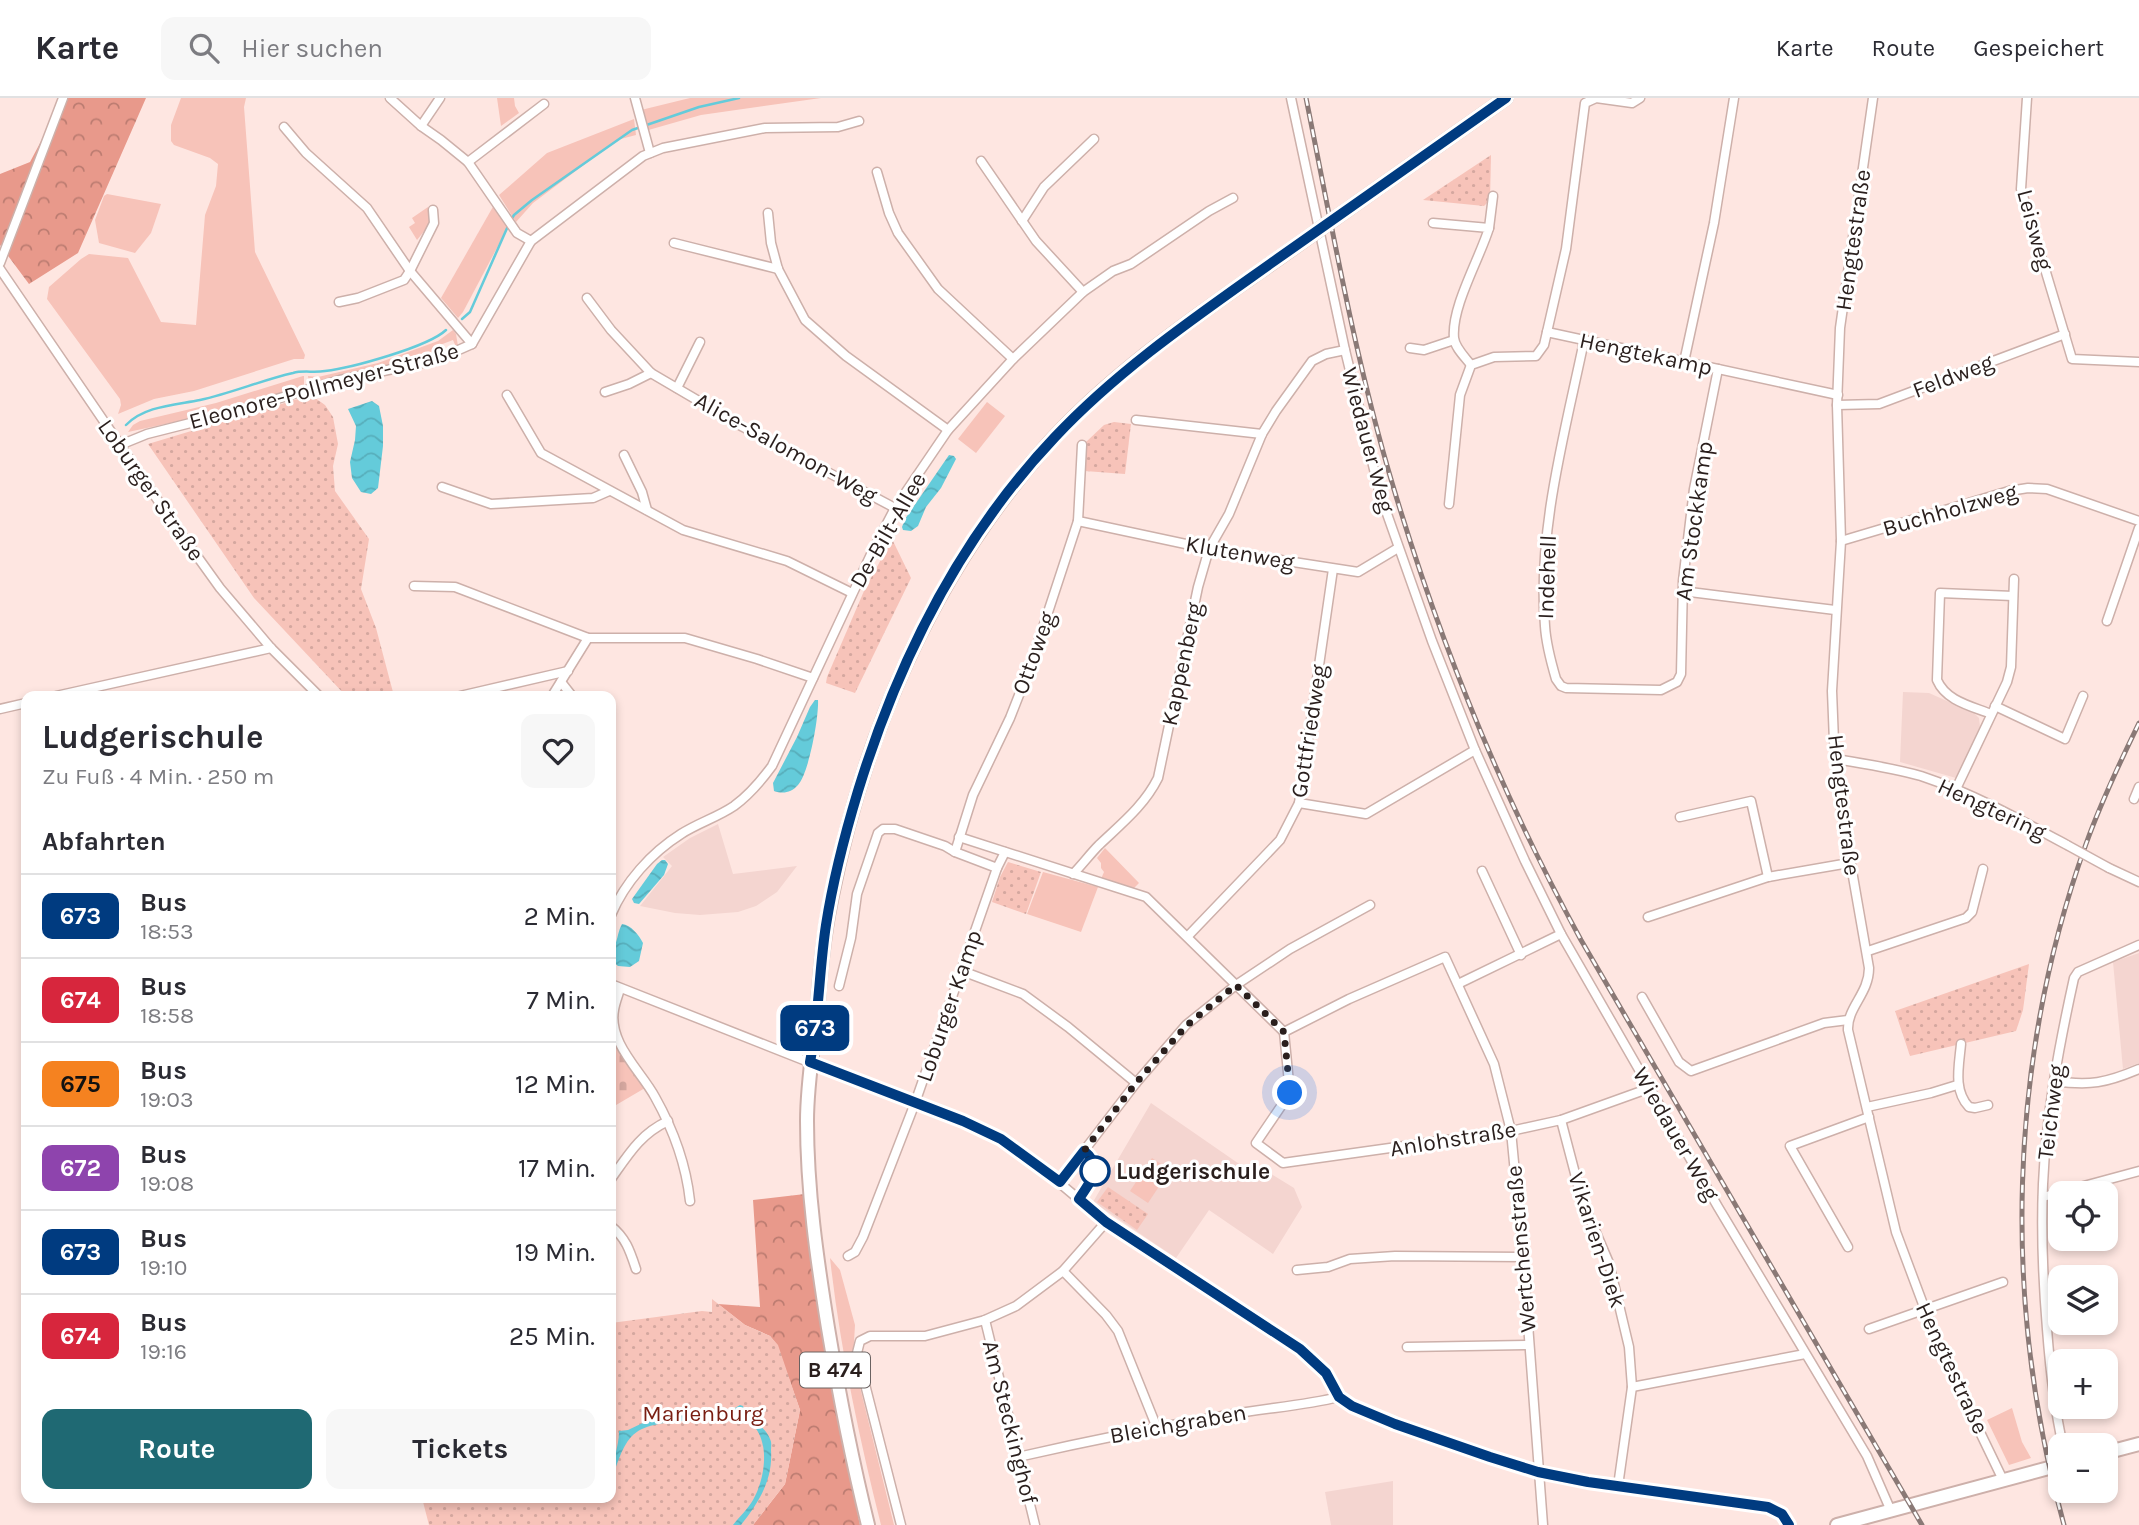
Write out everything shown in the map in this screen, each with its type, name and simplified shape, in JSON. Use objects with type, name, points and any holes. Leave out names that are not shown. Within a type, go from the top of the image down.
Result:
[{"type":"main road","name":"B 474","points":[[868,1525],[836,1378],[816,1244],[807,1111],[826,925],[840,858],[858,792],[903,670],[949,579],[1001,500],[1071,420],[1142,357],[1506,98]]},
{"type":"main road","points":[[2118,1450],[2139,1444]]},
{"type":"main road","points":[[1837,1525],[2048,1468]]},
{"type":"street","points":[[0,263],[62,98]]},
{"type":"street","points":[[390,98],[468,162],[517,233],[531,240]]},
{"type":"street","points":[[421,126],[440,98]]},
{"type":"street","points":[[635,98],[650,153]]},
{"type":"street","name":"Wiedauer Weg","points":[[1291,98],[1345,350],[1380,494],[1475,750],[1561,934],[1867,1457],[1891,1511]]},
{"type":"street","points":[[1547,332],[1566,249],[1585,103],[1596,98],[1632,103],[1640,98]]},
{"type":"street","points":[[1684,362],[1714,223],[1734,98]]},
{"type":"street","name":"Hengtestraße","points":[[1873,98],[1840,328],[1838,395],[1841,541],[1835,610],[1832,709],[1841,808],[1869,968],[1868,982],[1848,1020],[1848,1030],[1896,1232],[1939,1347],[2003,1479]]},
{"type":"street","name":"Leisweg","points":[[2027,98],[2021,189],[2072,359],[2139,362]]},
{"type":"street","points":[[468,162],[544,104]]},
{"type":"street","name":"Eleonore-Pollmeyer-Straße","points":[[120,445],[147,434],[340,380],[436,360],[472,345],[531,240],[643,156],[663,148],[765,128],[838,127],[859,121]]},
{"type":"street","points":[[284,127],[306,153],[367,208],[410,271],[472,345]]},
{"type":"street","points":[[1022,221],[1044,187],[1094,139]]},
{"type":"street","points":[[981,161],[1036,241],[1083,292]]},
{"type":"street","points":[[877,172],[898,233],[938,289],[1013,359]]},
{"type":"street","points":[[1449,504],[1460,395],[1471,365],[1454,340],[1459,308],[1489,228],[1493,196]]},
{"type":"street","name":"De-Bilt-Allee","points":[[616,904],[621,893],[646,862],[688,830],[736,805],[755,788],[779,754],[852,593],[895,508],[948,430],[1013,359],[1083,292],[1113,271],[1132,264],[1209,211],[1233,198]]},
{"type":"street","points":[[339,302],[358,298],[404,280],[433,223],[433,210]]},
{"type":"street","points":[[768,213],[771,243],[778,269],[805,320],[846,355],[948,430]]},
{"type":"street","points":[[1433,223],[1489,228]]},
{"type":"street","points":[[674,243],[778,269]]},
{"type":"street","name":"Loburger Straße","points":[[0,270],[220,588],[271,648],[313,691]]},
{"type":"street","name":"Alice-Salomon-Weg","points":[[587,298],[611,330],[651,373],[743,427],[895,508]]},
{"type":"street","name":"Hengtekamp","points":[[1471,365],[1494,357],[1536,356],[1545,345],[1547,332],[1838,395]]},
{"type":"street","name":"Feldweg","points":[[1838,405],[1879,404],[2065,334]]},
{"type":"street","points":[[1410,348],[1424,350],[1454,340]]},
{"type":"street","name":"Indehell","points":[[1584,341],[1551,503],[1544,563],[1545,627],[1556,678],[1561,686],[1574,690],[1661,690],[1678,682],[1681,674]]},
{"type":"street","name":"Alice-Salomon-Weg","points":[[677,388],[699,342]]},
{"type":"street","name":"Kappenberg","points":[[1073,874],[1096,848],[1139,808],[1158,778],[1198,587],[1209,549],[1229,514],[1262,434],[1312,360],[1345,350]]},
{"type":"street","name":"Am Stockkamp","points":[[1681,674],[1682,591],[1694,489],[1718,369]]},
{"type":"street","points":[[605,392],[651,373]]},
{"type":"street","points":[[507,395],[541,453],[683,530],[787,561],[852,593]]},
{"type":"street","points":[[1136,420],[1262,434]]},
{"type":"street","name":"Ottoweg","points":[[955,852],[973,795],[1010,718],[1030,667],[1078,521],[1082,445]]},
{"type":"street","points":[[624,455],[642,492],[647,510]]},
{"type":"street","points":[[442,487],[491,504],[593,498],[609,491]]},
{"type":"street","name":"Buchholzweg","points":[[1841,541],[2009,491],[2028,488],[2047,489],[2139,521]]},
{"type":"street","name":"Klutenweg","points":[[1078,521],[1209,549],[1358,572],[1398,548]]},
{"type":"street","points":[[2107,621],[2139,528]]},
{"type":"street","name":"Gottfriedweg","points":[[1188,936],[1280,840],[1299,803],[1333,569]]},
{"type":"street","points":[[1956,789],[2007,682],[2011,667],[2014,579]]},
{"type":"street","points":[[414,586],[455,587],[588,638],[685,638],[813,678]]},
{"type":"street","points":[[1682,591],[1835,610]]},
{"type":"street","points":[[2013,596],[1940,593],[1937,680],[1941,688],[1948,695],[2065,739],[2083,696]]},
{"type":"street","points":[[555,691],[588,638]]},
{"type":"street","points":[[78,691],[271,648]]},
{"type":"street","points":[[482,691],[568,671]]},
{"type":"street","points":[[561,682],[568,691]]},
{"type":"street","points":[[0,709],[21,704]]},
{"type":"street","points":[[1299,803],[1366,814],[1475,750]]},
{"type":"street","name":"Hengtering","points":[[1836,759],[1901,771],[1956,789],[2139,882]]},
{"type":"street","points":[[2134,799],[2139,787]]},
{"type":"street","points":[[1680,817],[1751,801],[1768,877]]},
{"type":"street","points":[[839,986],[851,938],[857,894],[878,833],[883,829],[895,829],[997,868]]},
{"type":"street","points":[[959,837],[1146,897],[1284,1032]]},
{"type":"street","name":"Loburger Kamp","points":[[848,1256],[855,1252],[863,1237],[915,1103],[997,868],[1005,852]]},
{"type":"street","points":[[1648,917],[1768,877],[1849,863]]},
{"type":"street","points":[[1868,951],[1966,918],[1972,912],[1983,869]]},
{"type":"street","points":[[1482,871],[1521,955]]},
{"type":"street","points":[[1060,1182],[1136,1083],[1186,1026],[1236,985],[1290,949],[1370,905]]},
{"type":"street","points":[[1458,984],[1561,934]]},
{"type":"street","name":"Teichweg","points":[[2060,1433],[2044,1296],[2043,1197],[2046,1143],[2058,1052],[2074,978],[2082,969],[2139,945]]},
{"type":"street","name":"Wertchenstraße","points":[[1284,1032],[1349,999],[1445,957],[1494,1064],[1511,1131],[1543,1525]]},
{"type":"street","points":[[962,971],[1023,994],[1069,1027],[1136,1083]]},
{"type":"street","points":[[616,987],[963,1121],[1001,1139],[1060,1182],[1106,1222],[1300,1349],[1326,1373],[1339,1397],[1352,1406],[1395,1424],[1538,1472],[1768,1507],[1782,1514],[1788,1525]]},
{"type":"street","points":[[616,1002],[620,989]]},
{"type":"street","points":[[1642,998],[1679,1062],[1691,1071],[1824,1023],[1848,1020]]},
{"type":"street","points":[[616,1029],[626,1053],[655,1095],[668,1121],[681,1157],[690,1200]]},
{"type":"street","name":"Anlohstraße","points":[[1284,1032],[1290,1093],[1256,1143],[1283,1163],[1511,1131],[1561,1120],[1650,1088]]},
{"type":"street","points":[[1961,1044],[1957,1085],[1962,1098],[1969,1107],[1988,1105]]},
{"type":"street","points":[[2054,1081],[2079,1085],[2098,1083],[2139,1069]]},
{"type":"street","points":[[1867,1107],[1957,1085]]},
{"type":"street","points":[[1847,1247],[1790,1146],[1869,1117]]},
{"type":"street","name":"Vikarien-Diek","points":[[1561,1120],[1582,1199],[1609,1263],[1629,1347],[1632,1387],[1618,1486]]},
{"type":"street","points":[[616,1172],[637,1142],[652,1128],[668,1121]]},
{"type":"street","points":[[2043,1197],[2139,1171]]},
{"type":"street","points":[[901,1525],[857,1353],[860,1341],[870,1336],[925,1336],[985,1320],[1016,1306],[1063,1271],[1106,1222]]},
{"type":"street","points":[[616,1231],[626,1241],[636,1269]]},
{"type":"street","points":[[1297,1270],[1328,1267],[1350,1259],[1395,1256],[1523,1257]]},
{"type":"street","points":[[1063,1271],[1118,1331],[1157,1428]]},
{"type":"street","points":[[1869,1329],[2003,1282]]},
{"type":"street","name":"Am Steckinghof","points":[[985,1320],[1035,1525]]},
{"type":"street","name":"Wertchenstraße","points":[[1407,1347],[1529,1345]]},
{"type":"street","points":[[1632,1387],[1805,1354]]},
{"type":"street","name":"Bleichgraben","points":[[1018,1457],[1157,1428],[1339,1397]]},
{"type":"shaded area","points":[[1903,692],[1929,693],[1974,713],[1979,718],[1980,727],[1956,778],[1900,762]]},
{"type":"shaded area","points":[[718,824],[733,874],[797,866],[777,892],[756,906],[738,912],[700,915],[640,906],[672,866],[663,857],[690,838]]},
{"type":"shaded area","points":[[2139,953],[2139,1063],[2123,1069],[2113,962]]},
{"type":"shaded area","points":[[1151,1103],[1245,1168],[1253,1163],[1294,1188],[1302,1207],[1273,1254],[1209,1210],[1176,1258],[1093,1202]]},
{"type":"shaded area","points":[[1393,1481],[1393,1525],[1331,1525],[1325,1492]]},
{"type":"green space","points":[[64,98],[146,98],[78,253],[29,284],[0,245],[0,174],[30,162]]},
{"type":"green space","points":[[181,98],[246,98],[244,107],[255,252],[305,355],[304,359],[294,359],[194,391],[154,399],[118,414],[120,399],[47,299],[49,287],[89,254],[128,258],[161,322],[196,325],[205,215],[216,186],[218,164],[210,158],[174,145],[171,141],[171,125]]},
{"type":"green space","points":[[497,98],[514,98],[519,113],[501,126]]},
{"type":"green space","points":[[690,98],[821,98],[701,115],[645,131],[641,110]]},
{"type":"green space","points":[[634,119],[636,135],[617,140],[533,203],[516,222],[499,195],[547,153]]},
{"type":"green space","points":[[1491,155],[1490,200],[1484,206],[1423,200]]},
{"type":"green space","points":[[107,194],[161,204],[151,233],[135,253],[99,243],[95,220]]},
{"type":"green space","points":[[494,205],[508,227],[458,318],[441,298]]},
{"type":"green space","points":[[428,207],[430,224],[417,240],[409,227],[415,223],[412,218]]},
{"type":"green space","points":[[453,330],[456,334],[456,347],[453,340],[440,345],[442,352],[437,354],[435,351],[399,365],[309,385],[308,376],[318,377],[378,363],[438,341]]},
{"type":"green space","points":[[304,376],[304,386],[217,413],[128,432],[140,421],[216,403]]},
{"type":"green space","points":[[311,395],[325,405],[333,417],[338,444],[333,466],[335,491],[369,539],[361,589],[376,628],[393,691],[341,691],[254,598],[148,444]]},
{"type":"green space","points":[[987,402],[1005,416],[976,453],[958,439]]},
{"type":"green space","points":[[1114,422],[1131,424],[1125,474],[1085,471],[1086,442],[1104,425]]},
{"type":"green space","points":[[892,539],[911,578],[855,693],[826,683],[864,591]]},
{"type":"green space","points":[[1105,848],[1139,883],[1133,889],[1101,879],[1104,872],[1097,858]]},
{"type":"green space","points":[[1008,862],[1041,872],[1026,914],[992,902]]},
{"type":"green space","points":[[1043,872],[1098,887],[1081,932],[1027,914]]},
{"type":"green space","points":[[2029,964],[2023,1010],[2016,1031],[1910,1056],[1895,1011]]},
{"type":"green space","points":[[616,1042],[623,1055],[645,1088],[616,1105]]},
{"type":"green space","points":[[1152,1158],[1170,1170],[1148,1203],[1130,1191]]},
{"type":"green space","points":[[1108,1187],[1148,1214],[1137,1230],[1097,1202]]},
{"type":"green space","points":[[805,1194],[829,1375],[860,1525],[753,1525],[785,1484],[800,1410],[777,1345],[770,1336],[745,1325],[718,1304],[760,1307],[753,1200]]},
{"type":"green space","points":[[830,1258],[840,1270],[855,1325],[853,1359],[894,1525],[881,1525],[873,1492],[845,1359]]},
{"type":"green space","name":"Marienburg","points":[[712,1299],[745,1325],[770,1336],[778,1345],[800,1410],[785,1484],[753,1525],[429,1525],[423,1503],[616,1503],[616,1322],[712,1312]]},
{"type":"green space","points":[[2012,1408],[2022,1442],[2031,1458],[2009,1465],[1987,1420]]},
{"type":"water","points":[[372,401],[379,406],[383,446],[378,488],[371,494],[361,492],[352,478],[350,462],[356,426],[348,409]]},
{"type":"water","points":[[949,455],[956,459],[941,488],[926,507],[918,526],[911,531],[903,530],[905,519]]},
{"type":"water","points":[[815,700],[818,700],[818,708],[815,731],[802,779],[790,791],[774,791],[773,783]]},
{"type":"water","points":[[662,860],[668,864],[664,875],[639,904],[634,903],[632,899]]},
{"type":"water","points":[[622,924],[629,926],[643,943],[639,961],[630,967],[618,966],[616,942]]},
{"type":"water","points":[[743,1406],[748,1415],[768,1434],[771,1444],[767,1481],[754,1508],[741,1525],[733,1525],[753,1500],[764,1461],[760,1435],[753,1425],[743,1418],[716,1415],[641,1429],[624,1447],[616,1467],[619,1431],[628,1430],[649,1420]]},
{"type":"waterway","points":[[511,220],[532,200],[632,130],[699,107],[739,98]]},
{"type":"waterway","points":[[462,319],[470,312],[508,226]]},
{"type":"waterway","points":[[126,425],[142,414],[160,407],[212,397],[297,372],[321,372],[389,356],[437,337],[446,330]]},
{"type":"railway","points":[[1306,98],[1335,244],[1379,438],[1431,603],[1499,774],[1581,940],[1922,1525]]},
{"type":"railway","points":[[2064,1525],[2044,1441],[2030,1355],[2023,1269],[2022,1183],[2028,1096],[2041,1011],[2060,926],[2092,828],[2139,723]]},
{"type":"bus line","name":"673","points":[[1506,98],[1142,357],[1093,399],[1055,437],[980,529],[923,626],[887,708],[858,792],[826,925],[810,1062],[963,1121],[1001,1139],[1060,1182],[1084,1151],[1094,1160],[1095,1170],[1079,1199],[1106,1222],[1300,1349],[1326,1373],[1339,1397],[1352,1406],[1437,1439],[1538,1472],[1588,1482],[1768,1507],[1782,1514],[1789,1525]]},
{"type":"place","name":"Ludgerischule","points":[[1095,1171]]},
{"type":"route","points":[[1095,1171],[1084,1151],[1136,1083],[1186,1026],[1236,985],[1284,1032],[1290,1093]]}]
